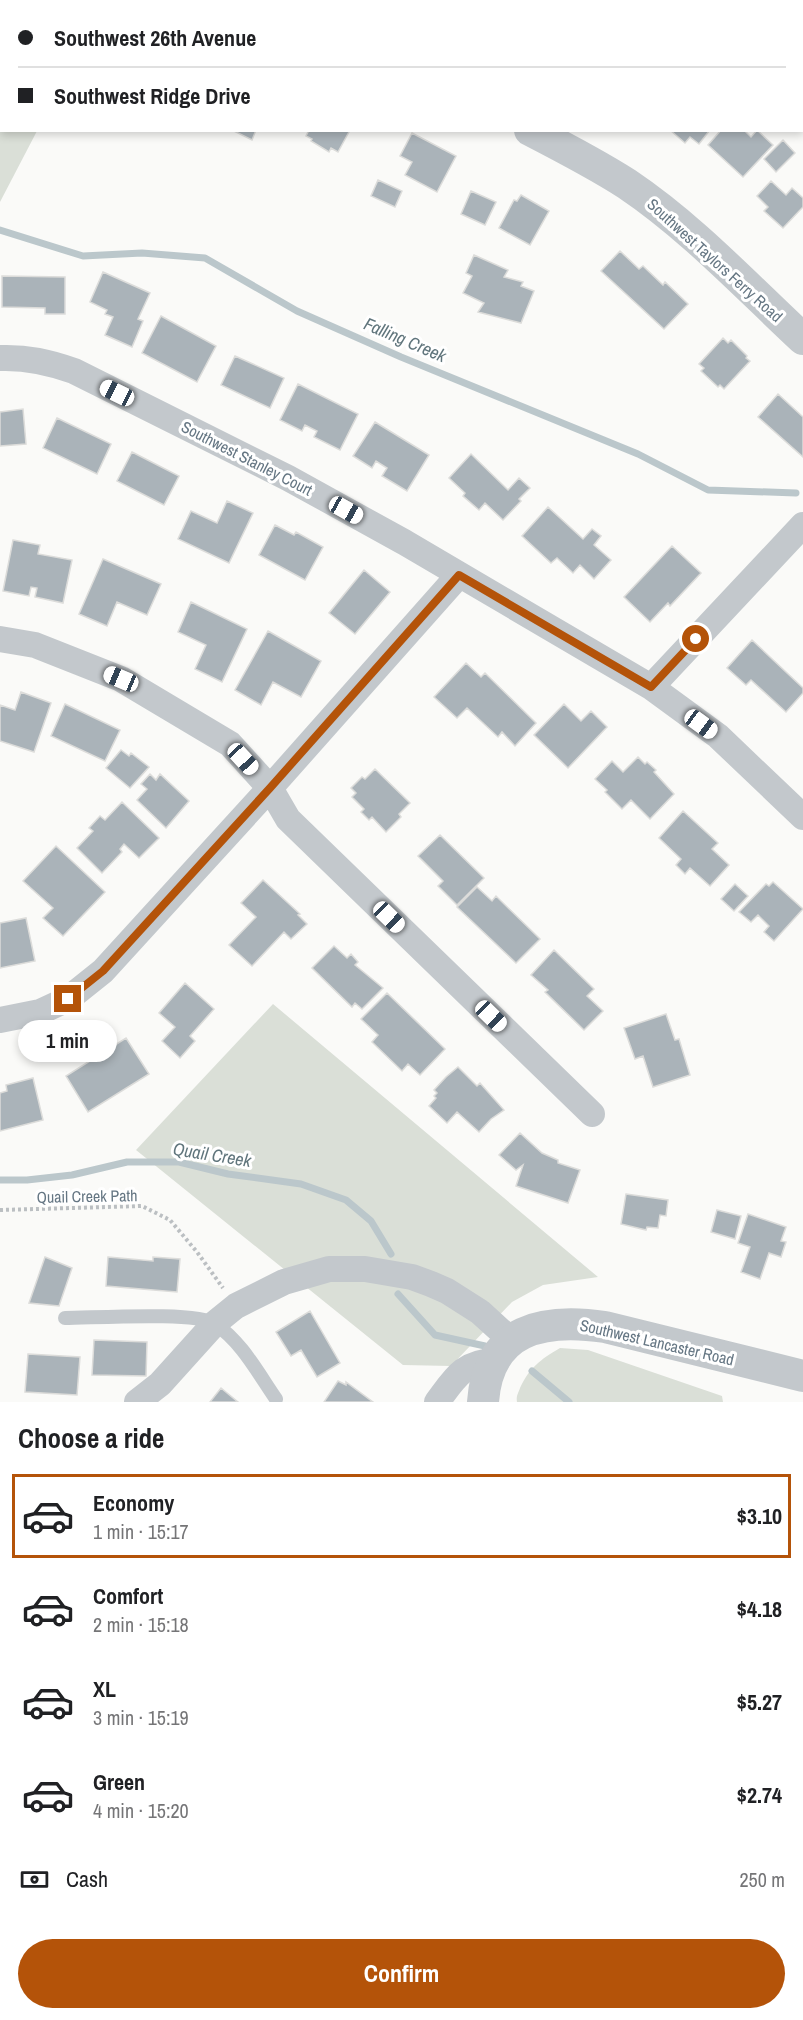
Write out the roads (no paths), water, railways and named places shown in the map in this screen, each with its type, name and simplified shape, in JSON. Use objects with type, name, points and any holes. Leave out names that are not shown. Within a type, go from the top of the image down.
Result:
[{"type":"street","name":"Southwest Taylors Ferry Road","points":[[534,132],[599,167],[647,199],[710,252],[803,339]]},
{"type":"street","name":"Southwest Stanley Court","points":[[0,358],[21,357],[48,362],[74,371],[288,478],[404,542],[651,687],[718,736],[803,817]]},
{"type":"street","points":[[651,687],[803,525]]},
{"type":"street","points":[[0,1020],[40,1012],[68,999],[103,971],[270,788],[459,575]]},
{"type":"street","points":[[0,639],[35,645],[121,679],[230,744],[270,788],[288,819],[592,1114]]},
{"type":"street","points":[[137,1402],[160,1384],[214,1323],[236,1306],[284,1281],[329,1269],[365,1269],[412,1277],[447,1291],[480,1312],[503,1351]]},
{"type":"street","name":"Southwest Lancaster Road","points":[[503,1351],[520,1335],[543,1326],[575,1323],[605,1327],[803,1376]]},
{"type":"street","points":[[437,1402],[459,1373],[468,1366],[503,1351]]},
{"type":"street","points":[[483,1402],[486,1381],[503,1351]]},
{"type":"lane","points":[[64,1318],[206,1319],[234,1340],[276,1399]]},
{"type":"waterway","name":"Falling Creek","points":[[0,230],[83,256],[142,253],[205,258],[297,311],[401,357],[638,454],[708,490],[796,493]]},
{"type":"waterway","name":"Quail Creek","points":[[0,1180],[27,1180],[72,1175],[127,1162],[179,1162],[228,1174],[301,1184],[346,1200],[371,1221],[391,1254]]},
{"type":"waterway","name":"Quail Creek","points":[[398,1294],[435,1335],[485,1346]]},
{"type":"waterway","name":"Quail Creek","points":[[532,1371],[569,1402]]}]
